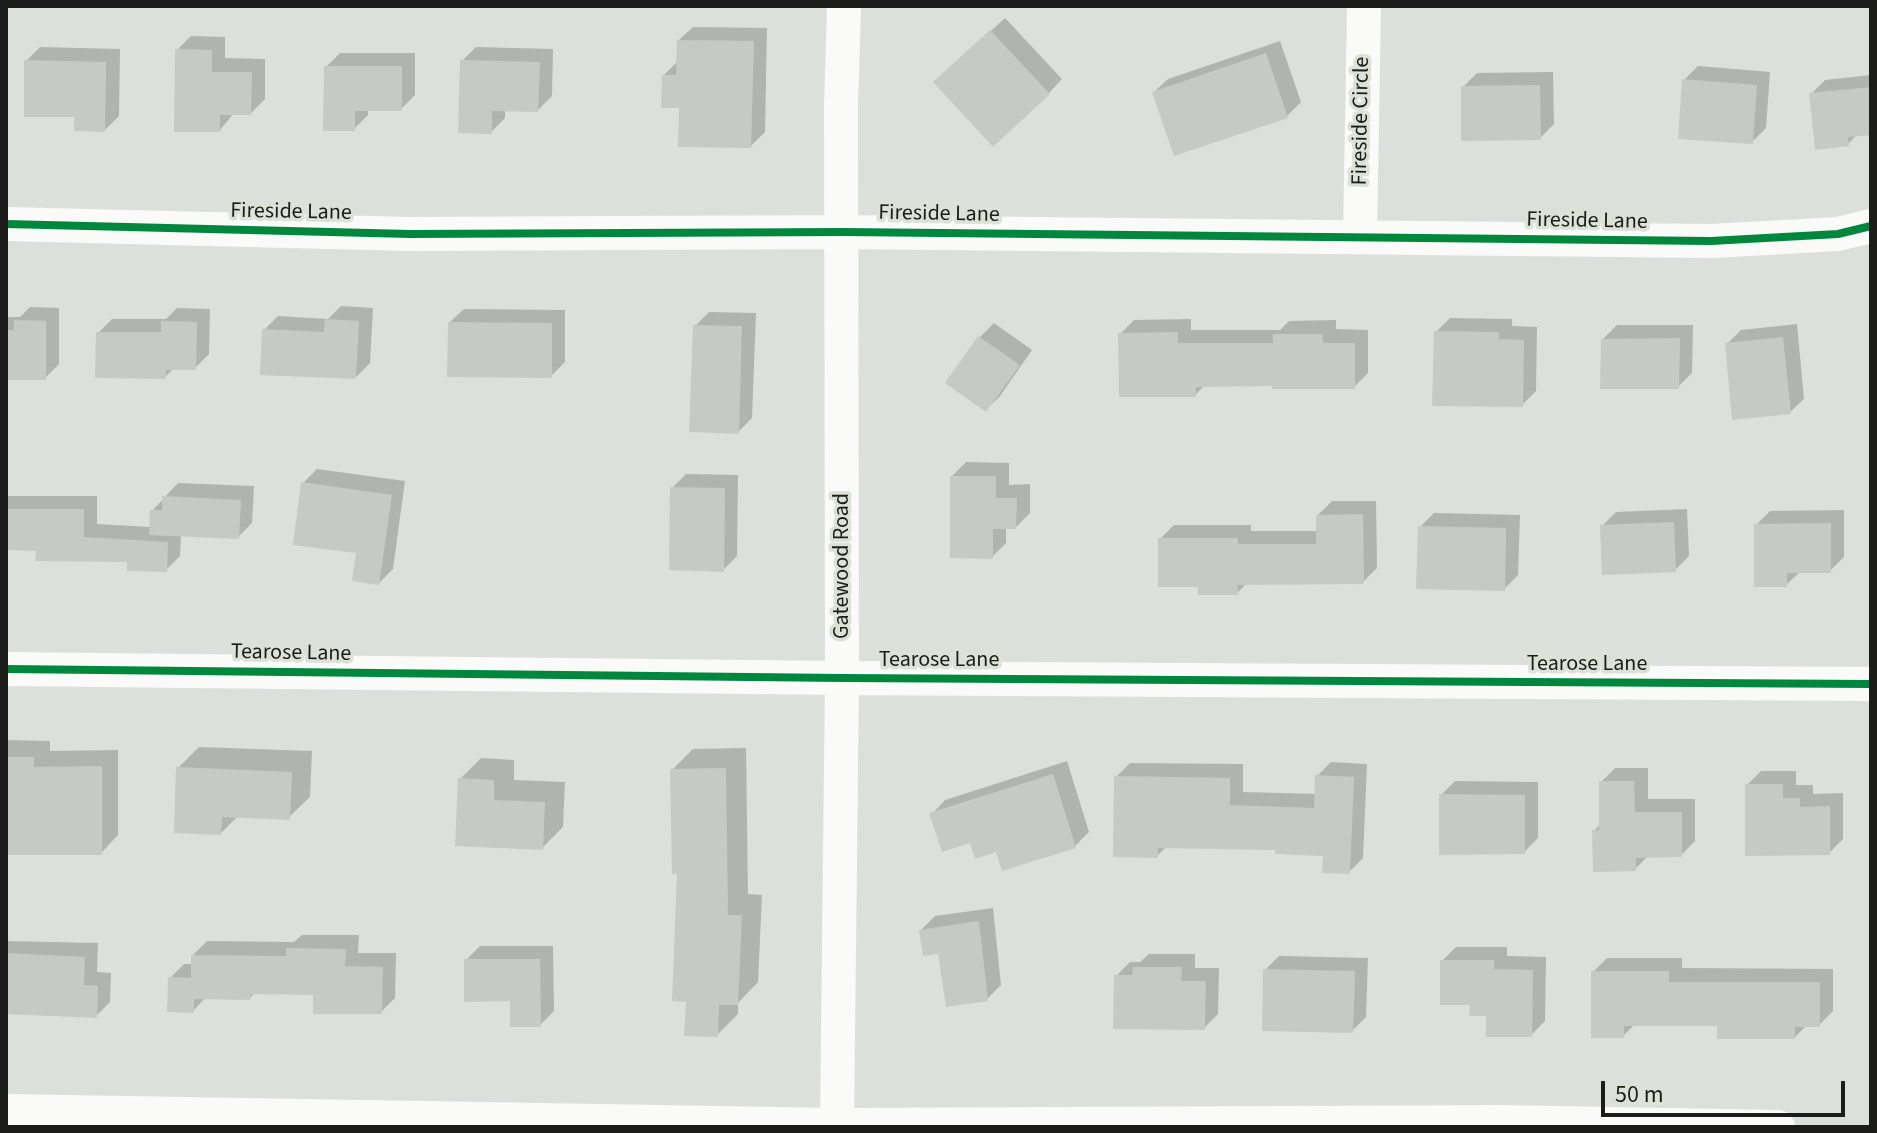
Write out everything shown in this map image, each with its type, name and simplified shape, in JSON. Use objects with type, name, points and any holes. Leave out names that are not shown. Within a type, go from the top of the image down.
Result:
[{"type":"street","name":"Gatewood Road","points":[[837,1126],[844,6]]},
{"type":"street","name":"Fireside Circle","points":[[1360,237],[1364,6]]},
{"type":"street","name":"Fireside Lane","points":[[6,224],[410,234],[843,232],[1711,241],[1838,234],[1871,226]]},
{"type":"street","name":"Tearose Lane","points":[[6,669],[1871,684]]},
{"type":"street","points":[[6,1111],[837,1126],[1502,1122],[1778,1127]]},
{"type":"building","points":[[990,30],[1050,94],[993,147],[933,82]]},
{"type":"building","points":[[677,40],[754,41],[751,148],[678,147],[679,108],[661,108],[662,75],[676,75]]},
{"type":"building","points":[[175,49],[212,50],[212,72],[252,72],[251,115],[220,115],[220,132],[174,132]]},
{"type":"building","points":[[1266,53],[1288,118],[1174,156],[1152,92]]},
{"type":"building","points":[[24,60],[106,62],[105,132],[74,131],[74,117],[24,117]]},
{"type":"building","points":[[460,60],[540,62],[538,112],[492,111],[492,134],[458,133]]},
{"type":"building","points":[[324,66],[402,66],[402,111],[355,111],[355,131],[323,131]]},
{"type":"building","points":[[1682,79],[1757,85],[1753,144],[1678,139]]},
{"type":"building","points":[[1540,85],[1541,140],[1461,141],[1461,86]]},
{"type":"building","points":[[1871,87],[1871,135],[1848,137],[1849,146],[1815,150],[1809,93]]},
{"type":"building","points":[[325,319],[359,321],[356,379],[260,375],[262,329],[324,332]]},
{"type":"building","points":[[14,320],[46,321],[46,380],[6,380],[6,330],[14,330]]},
{"type":"building","points":[[161,321],[197,322],[196,370],[166,370],[166,379],[95,378],[96,332],[161,332]]},
{"type":"building","points":[[448,322],[552,323],[552,378],[447,377]]},
{"type":"building","points":[[693,325],[742,326],[739,434],[689,432]]},
{"type":"building","points":[[1434,331],[1499,332],[1499,339],[1524,340],[1523,407],[1432,406]]},
{"type":"building","points":[[1178,332],[1178,343],[1273,343],[1273,334],[1322,334],[1323,343],[1355,343],[1355,389],[1196,387],[1196,397],[1119,397],[1118,333]]},
{"type":"building","points":[[978,336],[1020,365],[986,412],[945,383]]},
{"type":"building","points":[[1783,337],[1791,414],[1732,420],[1725,343]]},
{"type":"building","points":[[1680,338],[1679,389],[1600,389],[1601,339]]},
{"type":"building","points":[[950,476],[996,476],[996,498],[1017,498],[1016,529],[993,529],[993,559],[950,558]]},
{"type":"building","points":[[301,482],[392,495],[379,585],[352,581],[356,553],[293,545]]},
{"type":"building","points":[[670,487],[725,488],[724,572],[669,570]]},
{"type":"building","points":[[162,496],[241,500],[239,539],[149,535],[150,510],[162,510]]},
{"type":"building","points":[[6,509],[84,509],[84,537],[168,542],[167,572],[127,571],[127,562],[35,561],[36,551],[6,550]]},
{"type":"building","points":[[1363,514],[1364,584],[1238,585],[1238,595],[1198,595],[1198,587],[1158,587],[1158,538],[1238,538],[1238,544],[1316,544],[1316,515]]},
{"type":"building","points":[[1674,522],[1676,572],[1602,575],[1600,525]]},
{"type":"building","points":[[1831,523],[1831,573],[1787,573],[1787,587],[1754,587],[1754,524]]},
{"type":"building","points":[[1418,526],[1506,528],[1505,591],[1416,589]]},
{"type":"building","points":[[6,757],[34,757],[34,767],[102,766],[102,855],[6,855]]},
{"type":"building","points":[[176,767],[292,772],[290,820],[222,817],[221,835],[174,833]]},
{"type":"building","points":[[726,768],[728,915],[742,915],[738,1005],[719,1005],[718,1037],[684,1036],[686,1002],[672,1001],[677,874],[672,874],[670,769]]},
{"type":"building","points":[[1053,774],[1076,848],[1002,871],[996,852],[975,859],[970,843],[942,852],[929,813]]},
{"type":"building","points":[[1315,775],[1354,777],[1350,874],[1322,873],[1323,856],[1275,854],[1275,850],[1158,848],[1158,858],[1113,857],[1114,776],[1230,778],[1230,805],[1314,808]]},
{"type":"building","points":[[458,778],[494,780],[494,800],[545,802],[543,850],[455,846]]},
{"type":"building","points":[[1599,781],[1634,781],[1635,812],[1682,812],[1682,857],[1636,858],[1636,871],[1593,872],[1592,830],[1599,830]]},
{"type":"building","points":[[1745,784],[1783,784],[1783,798],[1800,798],[1800,807],[1830,806],[1830,855],[1745,856]]},
{"type":"building","points":[[1439,794],[1525,795],[1525,854],[1439,855]]},
{"type":"building","points":[[979,921],[988,1001],[946,1007],[938,954],[923,956],[919,930]]},
{"type":"building","points":[[286,948],[346,949],[345,966],[383,967],[382,1014],[313,1014],[313,995],[251,994],[250,1000],[194,999],[194,1013],[167,1012],[168,977],[191,978],[191,955],[286,956]]},
{"type":"building","points":[[6,953],[85,957],[84,985],[98,986],[97,1018],[6,1014]]},
{"type":"building","points":[[464,959],[540,959],[541,1027],[510,1027],[510,1001],[464,1002]]},
{"type":"building","points":[[1440,960],[1494,960],[1494,969],[1533,970],[1532,1037],[1486,1037],[1486,1016],[1469,1016],[1470,1005],[1440,1005]]},
{"type":"building","points":[[1133,967],[1182,967],[1181,981],[1206,981],[1205,1030],[1113,1029],[1114,975],[1132,975]]},
{"type":"building","points":[[1263,969],[1355,971],[1353,1033],[1262,1031]]},
{"type":"building","points":[[1591,971],[1669,971],[1669,982],[1820,982],[1820,1027],[1795,1027],[1795,1039],[1717,1039],[1717,1026],[1624,1026],[1624,1038],[1591,1038]]},
{"type":"cycle path","points":[[6,224],[410,234],[843,232],[1711,241],[1838,234],[1871,226]]},
{"type":"cycle path","points":[[6,669],[1871,684]]}]
